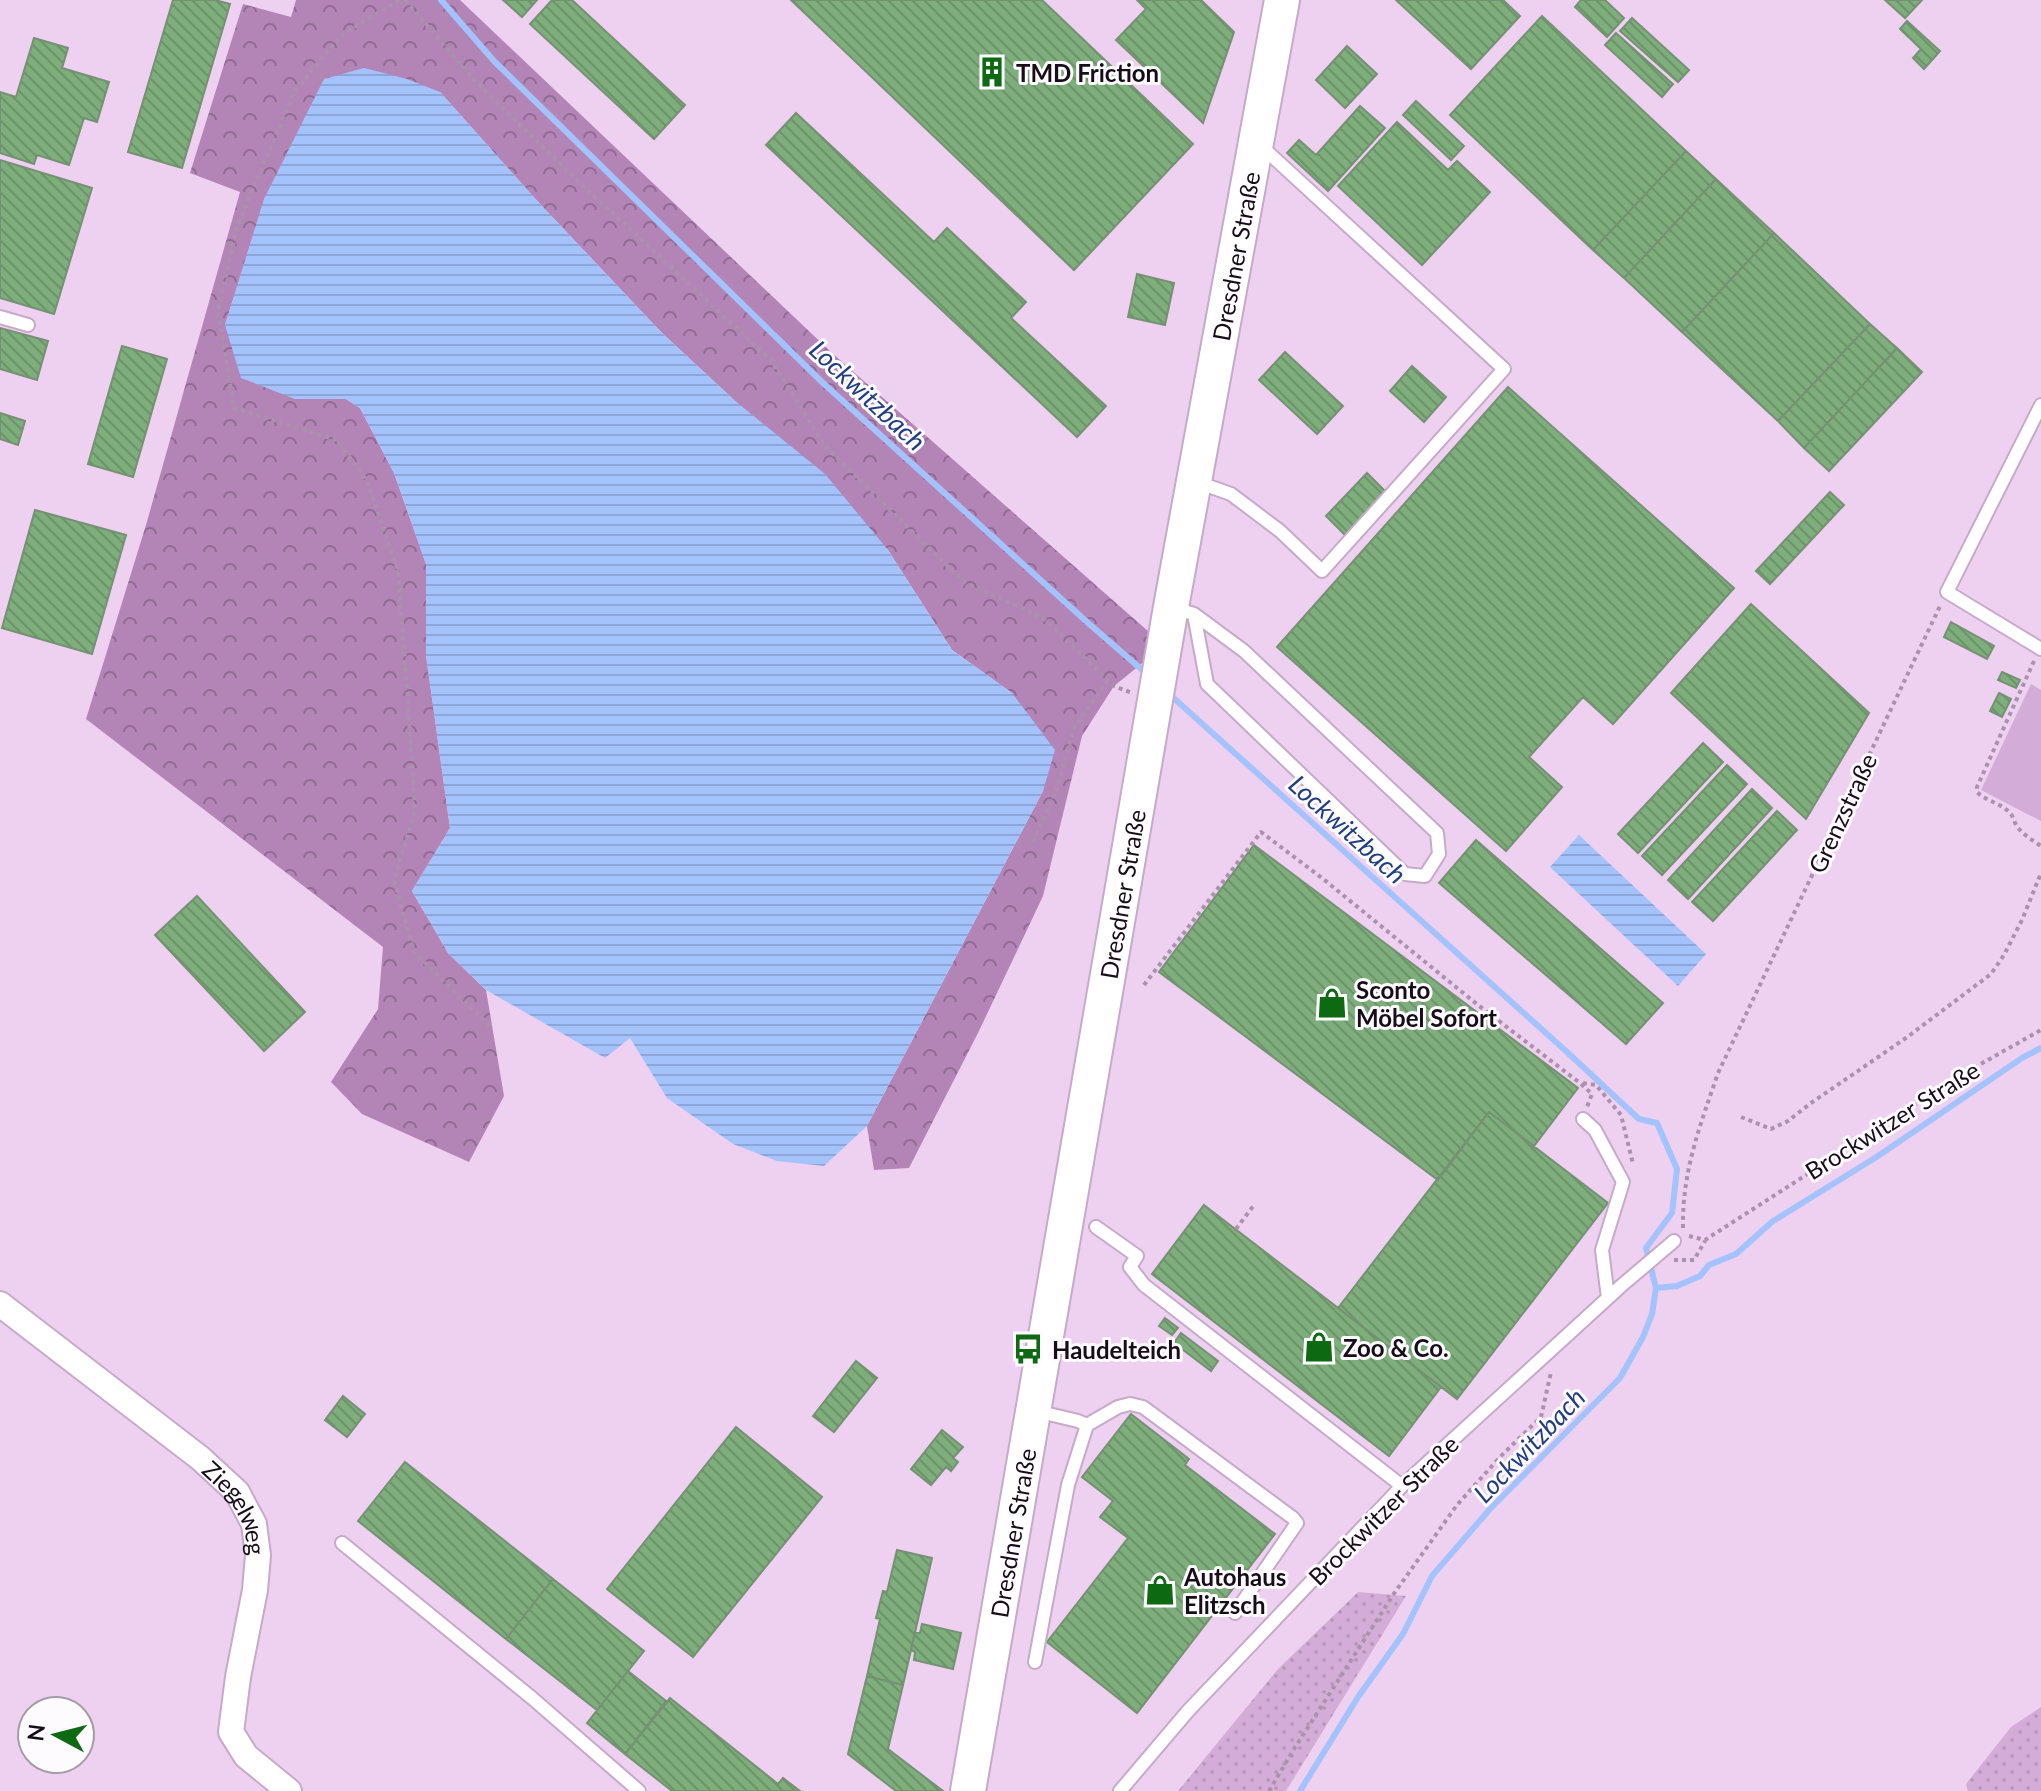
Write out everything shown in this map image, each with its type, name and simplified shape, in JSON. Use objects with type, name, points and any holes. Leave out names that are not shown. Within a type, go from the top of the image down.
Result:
[{"type":"main road","name":"Dresdner Straße","points":[[968,1791],[1160,668],[1182,611],[1194,481],[1282,0]]},
{"type":"street","name":"Ziegelweg","points":[[0,1304],[200,1458],[237,1492],[254,1524],[258,1555],[231,1732],[246,1756],[289,1791]]},
{"type":"lane","points":[[1194,481],[1231,494],[1280,531],[1322,571],[1504,369],[1256,141]]},
{"type":"lane","points":[[0,317],[28,325]]},
{"type":"lane","points":[[2040,649],[1947,592],[2041,405]]},
{"type":"lane","points":[[1182,611],[1244,651],[1437,833],[1439,854],[1425,876],[1405,874],[1207,684],[1182,611]]},
{"type":"lane","points":[[1583,1119],[1595,1130],[1623,1182],[1602,1250],[1608,1298]]},
{"type":"lane","points":[[1096,1227],[1137,1256],[1130,1267],[1144,1285],[1402,1486]]},
{"type":"lane","name":"Brockwitzer Straße","points":[[1120,1791],[1188,1711],[1402,1486],[1674,1241]]},
{"type":"lane","points":[[1035,1662],[1068,1485],[1087,1425],[1118,1407],[1130,1404],[1143,1407],[1297,1523],[1235,1613]]},
{"type":"lane","points":[[1033,1411],[1087,1425]]},
{"type":"lane","points":[[342,1543],[532,1698],[639,1791]]},
{"type":"path","points":[[492,1028],[414,952],[394,880],[415,811],[410,732],[398,571],[367,481],[337,440],[234,408],[218,311],[237,227],[294,92],[340,36],[402,0],[476,82],[770,359],[825,446],[953,572],[964,582],[1043,618],[1114,686],[1142,697],[1153,713]]},
{"type":"path","name":"Grenzstraße","points":[[1674,1241],[1694,1139],[1718,1073],[1947,592]]},
{"type":"path","points":[[2040,649],[1977,792],[2011,814],[2025,835],[2041,846]]},
{"type":"path","points":[[1033,842],[1056,791],[1074,728],[1108,680]]},
{"type":"path","points":[[1144,985],[1261,832],[1592,1094]]},
{"type":"path","points":[[1741,1117],[1771,1129],[1788,1121],[1991,974],[2022,920],[2041,873]]},
{"type":"path","name":"Brockwitzer Straße","points":[[1674,1241],[1675,1261],[1694,1260],[1705,1240],[1963,1074],[2041,1030]]},
{"type":"path","points":[[1580,1083],[1596,1085],[1621,1115],[1634,1167],[1623,1182]]},
{"type":"path","points":[[1236,1229],[1254,1205]]},
{"type":"path","points":[[1674,1241],[1705,1240]]},
{"type":"path","points":[[1269,1791],[1393,1595],[1457,1505],[1541,1417],[1551,1371]]},
{"type":"shaded area","points":[[2031,684],[2041,690],[2041,821],[1981,790]]},
{"type":"shaded area","points":[[1358,1592],[1406,1596],[1286,1791],[1178,1791],[1278,1669]]},
{"type":"shaded area","points":[[2041,1707],[2041,1791],[1968,1791],[1966,1784],[2011,1727]]},
{"type":"green space","points":[[296,0],[460,0],[832,353],[1149,632],[1145,661],[1114,686],[1082,736],[1043,896],[909,1168],[874,1170],[867,1126],[1043,791],[1012,693],[952,650],[888,550],[661,332],[440,92],[245,262],[225,325],[295,399],[346,399],[360,408],[394,473],[426,564],[426,655],[450,828],[412,891],[448,953],[486,990],[504,1096],[469,1162],[362,1114],[331,1082],[378,1009],[383,947],[86,719],[146,525],[240,192],[190,173],[243,4],[291,17]]},
{"type":"water","points":[[364,68],[407,79],[440,92],[661,332],[734,400],[825,474],[888,550],[952,650],[1012,693],[1055,750],[1043,791],[867,1126],[824,1166],[777,1161],[733,1144],[667,1098],[630,1038],[605,1058],[486,990],[448,953],[412,891],[450,828],[426,655],[426,564],[394,473],[360,408],[346,399],[295,399],[241,378],[225,325],[264,199],[324,79]]},
{"type":"water","points":[[1579,835],[1706,954],[1678,986],[1550,867]]},
{"type":"building","points":[[173,0],[215,0],[230,4],[182,168],[128,152]]},
{"type":"building","points":[[503,0],[537,0],[522,17]]},
{"type":"building","points":[[552,0],[572,0],[685,105],[654,139],[530,24]]},
{"type":"building","name":"TMD Friction","points":[[791,0],[1042,0],[1193,144],[1074,270]]},
{"type":"building","points":[[1137,0],[1201,0],[1234,32],[1203,123],[1116,40],[1146,9]]},
{"type":"building","points":[[1396,0],[1503,0],[1520,16],[1471,69]]},
{"type":"building","points":[[1581,0],[1605,0],[1624,18],[1607,37],[1575,7]]},
{"type":"building","points":[[1885,0],[1922,0],[1905,18]]},
{"type":"building","points":[[1542,16],[1686,151],[1593,250],[1450,115]]},
{"type":"building","points":[[1632,18],[1689,70],[1678,82],[1620,31]]},
{"type":"building","points":[[1907,21],[1940,51],[1924,69],[1913,58],[1921,49],[1900,29]]},
{"type":"building","points":[[1616,33],[1673,84],[1662,97],[1605,45]]},
{"type":"building","points":[[34,38],[68,48],[62,68],[109,82],[97,122],[84,118],[69,165],[37,155],[34,164],[0,153],[0,92],[16,97]]},
{"type":"building","points":[[1347,46],[1377,74],[1345,108],[1316,80]]},
{"type":"building","points":[[1416,101],[1464,146],[1451,160],[1403,115]]},
{"type":"building","points":[[1360,106],[1385,128],[1328,191],[1287,153],[1299,140],[1316,155]]},
{"type":"building","points":[[796,113],[934,242],[947,228],[1026,302],[1011,318],[1106,406],[1077,437],[766,145]]},
{"type":"building","points":[[1397,122],[1448,170],[1457,161],[1490,192],[1422,265],[1338,186]]},
{"type":"building","points":[[1686,151],[1716,179],[1624,278],[1593,250]]},
{"type":"building","points":[[0,160],[92,188],[54,314],[0,298]]},
{"type":"building","points":[[1716,179],[1774,233],[1682,332],[1624,278]]},
{"type":"building","points":[[1774,233],[1870,324],[1778,421],[1682,332]]},
{"type":"building","points":[[1137,274],[1174,283],[1165,325],[1128,317]]},
{"type":"building","points":[[1870,324],[1897,348],[1804,448],[1778,421]]},
{"type":"building","points":[[0,328],[48,341],[37,380],[0,369]]},
{"type":"building","points":[[122,346],[167,359],[133,477],[88,464]]},
{"type":"building","points":[[1897,348],[1922,372],[1829,471],[1804,448]]},
{"type":"building","points":[[1285,352],[1343,406],[1317,434],[1259,380]]},
{"type":"building","points":[[1412,366],[1446,397],[1424,422],[1390,391]]},
{"type":"building","points":[[1508,387],[1734,588],[1613,724],[1583,697],[1529,757],[1562,787],[1506,851],[1277,647]]},
{"type":"building","points":[[0,413],[25,421],[18,445],[0,439]]},
{"type":"building","points":[[1367,473],[1386,492],[1345,535],[1326,516]]},
{"type":"building","points":[[1830,492],[1844,505],[1770,584],[1756,571]]},
{"type":"building","points":[[35,510],[126,535],[92,654],[2,628]]},
{"type":"building","points":[[1751,604],[1869,713],[1806,819],[1671,693]]},
{"type":"building","points":[[1951,622],[1994,646],[1987,659],[1944,637]]},
{"type":"building","points":[[2002,672],[2020,680],[2016,688],[1998,680]]},
{"type":"building","points":[[1999,693],[2011,699],[2002,717],[1990,711]]},
{"type":"building","points":[[1703,743],[1723,762],[1638,853],[1618,834]]},
{"type":"building","points":[[1727,765],[1747,784],[1662,875],[1642,856]]},
{"type":"building","points":[[1752,789],[1772,808],[1688,899],[1668,880]]},
{"type":"building","points":[[1777,811],[1797,830],[1713,921],[1692,902]]},
{"type":"building","points":[[1476,840],[1663,1003],[1626,1044],[1439,883]]},
{"type":"building","name":"Sconto Möbel Sofort","points":[[1254,845],[1578,1088],[1534,1146],[1489,1112],[1438,1180],[1159,972]]},
{"type":"building","points":[[197,896],[305,1012],[264,1051],[155,935]]},
{"type":"building","points":[[1489,1112],[1608,1203],[1457,1399],[1338,1308]]},
{"type":"building","name":"Zoo & Co.","points":[[1204,1205],[1441,1387],[1389,1456],[1152,1274]]},
{"type":"building","points":[[1165,1318],[1178,1328],[1172,1335],[1159,1326]]},
{"type":"building","points":[[1181,1333],[1218,1361],[1211,1371],[1174,1343]]},
{"type":"building","points":[[856,1361],[877,1378],[834,1432],[813,1416]]},
{"type":"building","points":[[343,1396],[365,1414],[347,1437],[325,1420]]},
{"type":"building","name":"Autohaus Elitzsch","points":[[1131,1414],[1189,1459],[1185,1465],[1275,1534],[1137,1713],[1047,1642],[1128,1538],[1100,1517],[1113,1501],[1082,1477]]},
{"type":"building","points":[[736,1427],[822,1497],[693,1657],[607,1589]]},
{"type":"building","points":[[942,1430],[963,1447],[953,1458],[958,1462],[951,1471],[946,1467],[931,1485],[911,1469]]},
{"type":"building","points":[[405,1462],[553,1579],[506,1639],[358,1521]]},
{"type":"building","points":[[897,1550],[932,1558],[903,1685],[867,1676],[880,1619],[876,1618],[883,1591],[887,1592]]},
{"type":"building","points":[[553,1579],[644,1651],[597,1710],[506,1639]]},
{"type":"building","points":[[922,1624],[961,1633],[953,1669],[914,1660],[915,1652],[911,1650],[915,1632],[920,1633]]},
{"type":"building","points":[[628,1671],[666,1701],[625,1754],[587,1723]]},
{"type":"building","points":[[867,1676],[903,1685],[888,1749],[943,1791],[896,1791],[848,1754]]},
{"type":"building","points":[[670,1698],[778,1784],[783,1778],[800,1791],[672,1791],[625,1754]]},
{"type":"waterway","name":"Lockwitzbach","points":[[441,0],[494,61],[823,383],[1148,675]]},
{"type":"waterway","name":"Lockwitzbach","points":[[1168,693],[1639,1119],[1657,1123],[1677,1169],[1672,1213],[1646,1248],[1656,1288],[1652,1314],[1620,1378],[1490,1509],[1432,1576],[1403,1634],[1358,1697],[1300,1791]]},
{"type":"waterway","points":[[1656,1288],[1677,1286],[1700,1276],[1709,1265],[1736,1254],[1773,1221],[2041,1048]]},
{"type":"place","name":"TMD Friction","points":[[992,72]]},
{"type":"place","name":"Sconto Möbel Sofort","points":[[1332,1003]]},
{"type":"place","name":"Zoo & Co.","points":[[1319,1347]]},
{"type":"place","name":"Haudelteich","points":[[1028,1349]]},
{"type":"place","name":"Autohaus Elitzsch","points":[[1160,1590]]}]
